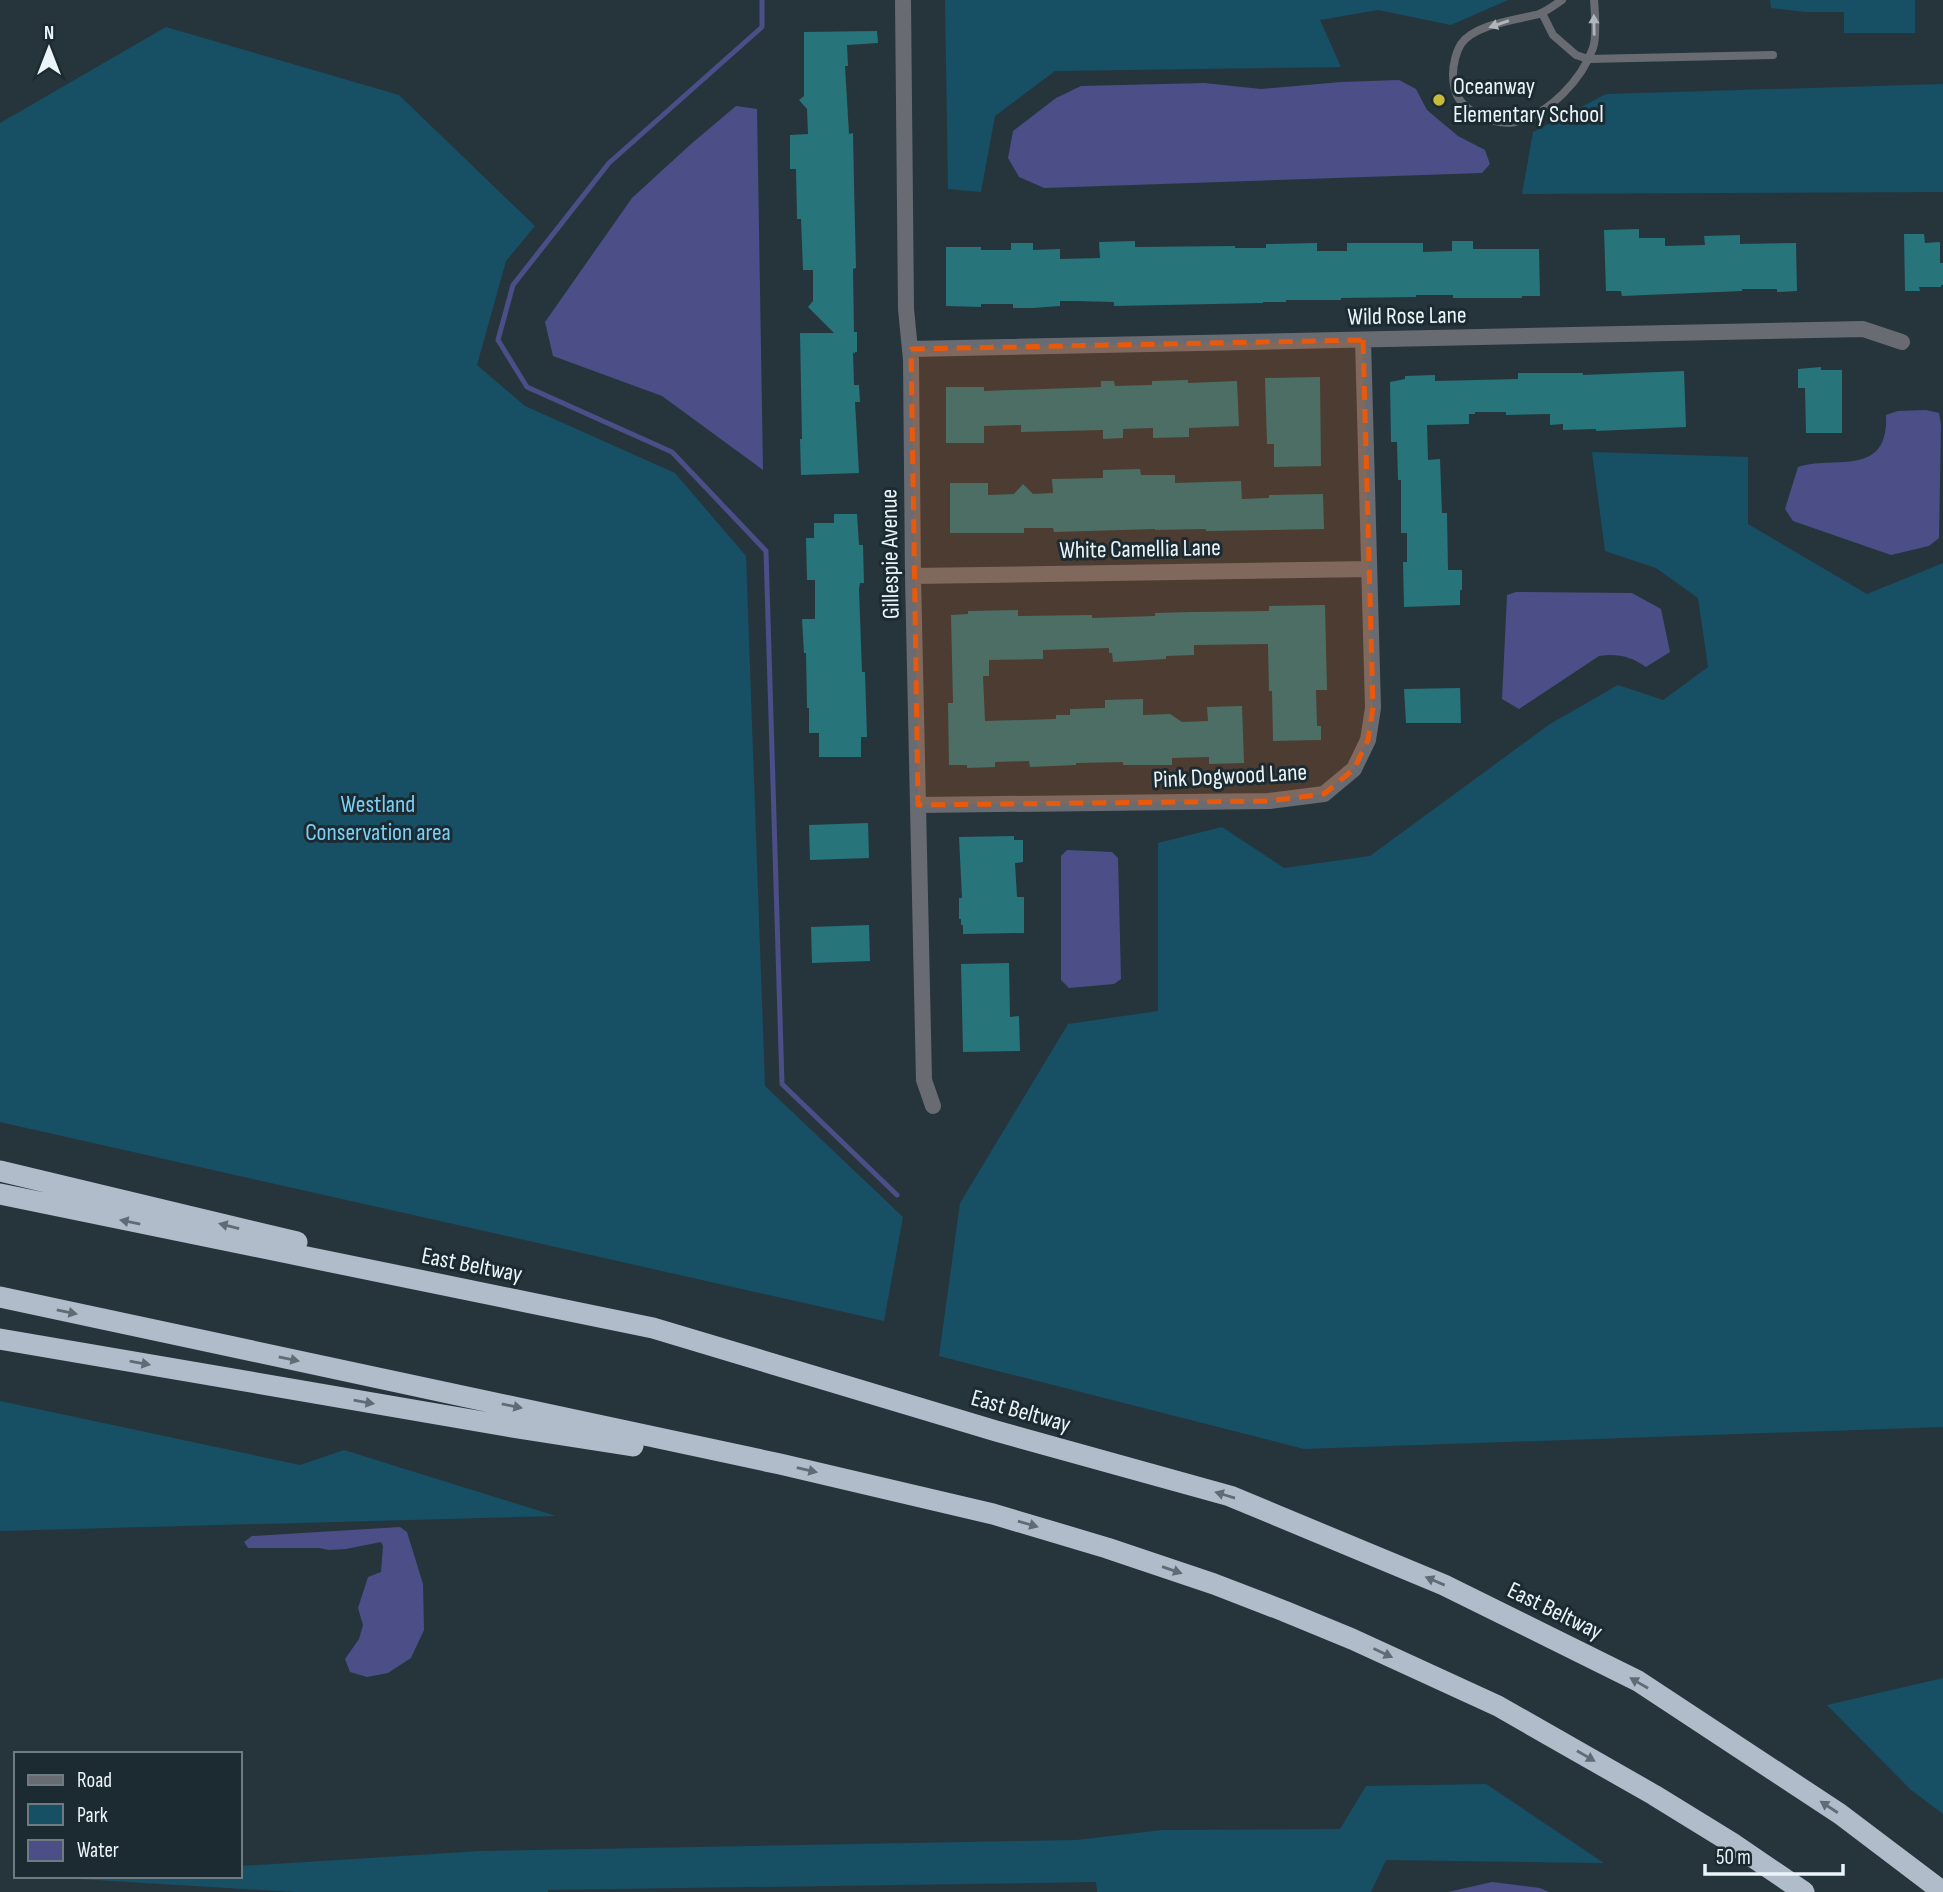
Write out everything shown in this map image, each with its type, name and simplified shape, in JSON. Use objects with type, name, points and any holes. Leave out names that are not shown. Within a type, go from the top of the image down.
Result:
[{"type":"highway","points":[[0,1171],[653,1328]]},
{"type":"highway","name":"East Beltway","points":[[0,1194],[653,1328],[996,1432],[1230,1496],[1444,1585],[1638,1681],[1840,1814],[1943,1892]]},
{"type":"highway","points":[[0,1297],[913,1494],[1043,1528],[1179,1572],[1284,1611],[1498,1706],[1654,1795],[1804,1892]]},
{"type":"highway","points":[[0,1339],[524,1429],[645,1447],[740,1455]]},
{"type":"street","name":"Gillespie Avenue","points":[[903,0],[906,309],[911,349],[924,1080],[933,1106]]},
{"type":"street","name":"Wild Rose Lane","points":[[911,349],[1863,329],[1902,342]]},
{"type":"street","name":"Pink Dogwood Lane","points":[[918,805],[1269,801],[1324,794],[1354,769],[1368,740],[1373,708],[1363,340]]},
{"type":"street","name":"White Camellia Lane","points":[[913,576],[1369,569]]},
{"type":"lane","points":[[1562,0],[1542,13],[1509,20],[1473,33],[1461,44],[1453,65],[1453,86],[1462,106],[1489,121],[1515,122],[1540,112],[1581,74],[1595,45],[1594,0]]},
{"type":"lane","points":[[1542,13],[1553,35],[1576,55],[1588,59],[1773,55]]},
{"type":"highlighted area","points":[[1363,340],[1373,708],[1368,740],[1354,769],[1324,794],[1269,801],[918,805],[911,349]]},
{"type":"green space","points":[[945,0],[1508,0],[1451,25],[1378,10],[1320,20],[1341,67],[1055,71],[995,116],[981,192],[948,189]]},
{"type":"green space","points":[[1770,0],[1915,0],[1915,33],[1844,33],[1844,12],[1771,8]]},
{"type":"green space","name":"Westland Conservation area","points":[[166,27],[399,95],[535,226],[506,261],[477,365],[525,406],[675,473],[746,556],[765,1086],[903,1217],[884,1321],[0,1122],[0,123]]},
{"type":"green space","points":[[1943,84],[1943,192],[1522,194],[1533,132],[1606,94]]},
{"type":"green space","points":[[1592,452],[1748,457],[1748,524],[1867,594],[1943,563],[1943,1427],[1304,1449],[939,1356],[960,1203],[1068,1024],[1158,1011],[1158,843],[1222,827],[1284,868],[1370,856],[1550,724],[1618,685],[1663,700],[1708,667],[1698,598],[1656,568],[1605,551]]},
{"type":"green space","points":[[0,1401],[300,1465],[344,1450],[556,1516],[0,1531]]},
{"type":"green space","points":[[1943,1678],[1943,1814],[1911,1790],[1827,1705]]},
{"type":"green space","points":[[1486,1784],[1604,1863],[1386,1860],[1371,1892],[1097,1892],[1096,1882],[548,1892],[294,1892],[62,1878],[242,1878],[242,1866],[481,1851],[1076,1840],[1162,1830],[1340,1829],[1366,1786]]},
{"type":"water","points":[[1399,80],[1416,89],[1427,110],[1458,136],[1485,150],[1490,164],[1482,173],[1044,188],[1019,177],[1008,158],[1013,131],[1056,98],[1081,86],[1204,83],[1261,89]]},
{"type":"water","points":[[736,106],[757,109],[763,470],[662,396],[553,356],[545,322],[632,198]]},
{"type":"water","points":[[1926,410],[1939,413],[1941,425],[1939,538],[1929,546],[1891,555],[1793,521],[1785,509],[1798,467],[1856,461],[1869,456],[1878,448],[1885,435],[1886,415],[1898,411]]},
{"type":"water","points":[[1516,592],[1632,593],[1661,609],[1670,652],[1646,667],[1623,656],[1599,656],[1519,709],[1502,699],[1507,595]]},
{"type":"water","points":[[1067,850],[1112,852],[1118,858],[1121,979],[1114,984],[1069,988],[1061,980],[1061,856]]},
{"type":"water","points":[[400,1527],[407,1532],[423,1584],[424,1630],[411,1658],[388,1673],[367,1677],[350,1672],[345,1659],[359,1639],[363,1625],[358,1608],[368,1577],[381,1572],[381,1542],[329,1550],[248,1548],[244,1542],[252,1536]]},
{"type":"water","points":[[1492,1882],[1540,1888],[1549,1892],[1448,1892]]},
{"type":"building","points":[[877,31],[878,43],[847,45],[848,66],[845,66],[849,134],[853,133],[856,268],[853,269],[854,332],[857,332],[857,352],[853,352],[854,385],[859,385],[860,402],[855,402],[859,473],[801,475],[800,333],[834,333],[808,307],[813,301],[813,270],[803,270],[801,219],[797,219],[796,169],[790,169],[790,135],[808,134],[807,109],[799,100],[804,96],[804,32]]},
{"type":"building","points":[[1639,229],[1639,238],[1665,238],[1665,246],[1705,245],[1704,236],[1740,235],[1740,244],[1796,243],[1797,291],[1742,289],[1622,296],[1621,291],[1606,291],[1604,230]]},
{"type":"building","points":[[1904,234],[1924,234],[1925,243],[1940,242],[1940,263],[1943,263],[1941,287],[1919,287],[1920,291],[1905,291]]},
{"type":"building","points":[[1135,241],[1135,247],[1266,248],[1266,244],[1317,243],[1317,251],[1347,251],[1347,243],[1423,243],[1423,252],[1452,251],[1452,241],[1473,241],[1473,249],[1539,249],[1540,296],[1453,298],[1453,295],[1416,295],[1263,303],[1114,306],[1114,302],[1060,301],[1060,306],[1033,308],[1013,308],[1013,304],[946,306],[946,247],[1011,250],[1011,243],[1033,243],[1033,250],[1060,249],[1060,259],[1100,258],[1099,242]]},
{"type":"building","points":[[1821,367],[1821,370],[1842,370],[1842,433],[1806,433],[1805,388],[1798,388],[1798,369]]},
{"type":"building","points":[[1684,371],[1686,427],[1563,430],[1563,424],[1550,425],[1550,414],[1506,415],[1506,412],[1475,412],[1469,414],[1469,424],[1427,425],[1428,460],[1440,459],[1442,513],[1447,513],[1448,570],[1462,570],[1462,590],[1460,605],[1404,607],[1403,562],[1407,562],[1407,533],[1401,533],[1401,480],[1398,480],[1397,442],[1391,442],[1390,382],[1405,379],[1405,376],[1435,375],[1435,381],[1518,379],[1518,373],[1583,375]]},
{"type":"building","points":[[1320,377],[1321,466],[1274,467],[1274,444],[1267,444],[1265,378]]},
{"type":"building","points":[[1188,380],[1188,383],[1237,381],[1239,426],[1189,428],[1189,437],[1153,438],[1153,428],[1123,429],[1123,438],[1103,439],[1103,430],[1021,432],[1021,425],[984,426],[984,443],[946,443],[946,387],[984,387],[984,391],[1101,387],[1101,381],[1114,381],[1115,386]]},
{"type":"building","points":[[1140,469],[1141,475],[1175,475],[1175,483],[1241,481],[1242,499],[1269,498],[1269,495],[1323,494],[1324,529],[1054,532],[1053,528],[1024,528],[1024,533],[950,533],[950,483],[988,483],[988,495],[1014,494],[1023,484],[1033,494],[1053,493],[1052,479],[1103,478],[1103,470]]},
{"type":"building","points":[[834,514],[857,514],[859,545],[863,545],[864,583],[860,583],[859,589],[867,737],[861,737],[861,757],[819,757],[819,733],[809,733],[802,619],[815,619],[815,580],[807,580],[806,538],[814,538],[814,523],[834,523]]},
{"type":"building","points":[[1325,605],[1327,690],[1316,690],[1317,726],[1321,726],[1321,740],[1273,741],[1268,644],[1194,645],[1194,655],[1113,662],[1109,648],[1043,650],[1043,659],[989,660],[989,676],[983,676],[985,721],[1056,719],[1056,715],[1070,715],[1070,709],[1105,708],[1105,700],[1143,699],[1143,715],[1170,714],[1182,722],[1208,721],[1207,707],[1242,706],[1244,763],[1209,764],[1209,757],[1172,758],[1172,765],[1123,765],[1123,762],[1030,767],[1029,761],[995,762],[995,767],[967,768],[967,765],[949,765],[948,703],[953,703],[951,615],[968,614],[968,611],[1018,610],[1018,616],[1092,615],[1092,618],[1155,616],[1155,613],[1269,611],[1269,606]]},
{"type":"building","points":[[1460,688],[1461,723],[1406,723],[1404,689]]},
{"type":"building","points":[[868,823],[869,858],[810,860],[809,825]]},
{"type":"building","points":[[1014,836],[1014,840],[1023,840],[1023,862],[1015,863],[1017,897],[1024,897],[1024,933],[963,934],[963,925],[959,919],[959,898],[962,898],[959,837]]},
{"type":"building","points":[[869,925],[870,961],[812,963],[811,927]]},
{"type":"building","points":[[1009,963],[1010,1017],[1019,1016],[1020,1051],[963,1052],[961,964]]},
{"type":"waterway","points":[[762,0],[762,27],[609,163],[513,285],[498,340],[527,387],[672,452],[766,551],[782,1084],[897,1195]]},
{"type":"place","name":"Oceanway Elementary School","points":[[1439,100]]}]
